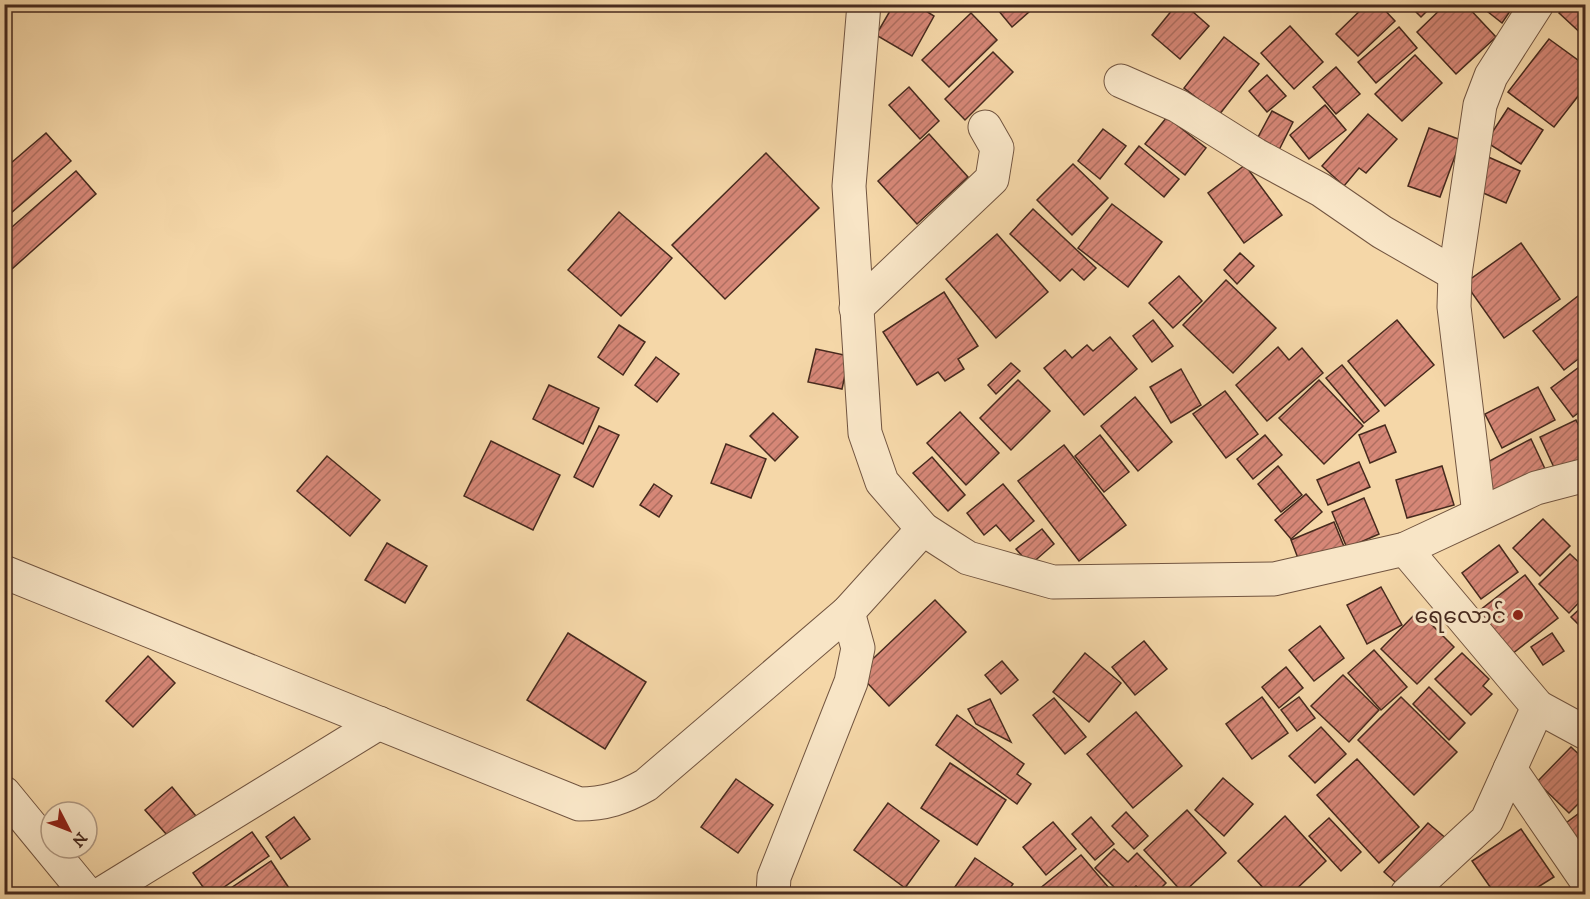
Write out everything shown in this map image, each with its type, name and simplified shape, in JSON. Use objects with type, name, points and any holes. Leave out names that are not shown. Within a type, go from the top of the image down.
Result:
[{"type":"street","points":[[864,4],[849,186],[866,433],[882,482],[923,529],[968,558],[1053,582],[1274,579],[1405,549],[1536,489],[1586,475]]},
{"type":"street","points":[[1479,514],[1454,307],[1455,274],[1480,105],[1491,76],[1537,4]]},
{"type":"street","points":[[1121,81],[1178,106],[1256,155],[1321,190],[1382,232],[1455,274]]},
{"type":"street","points":[[856,308],[992,179],[997,148],[985,127]]},
{"type":"street","points":[[4,572],[579,804],[603,804],[625,797],[646,785],[848,612],[923,529]]},
{"type":"street","points":[[1405,549],[1538,707],[1586,733]]},
{"type":"street","points":[[773,894],[774,877],[851,682],[858,648],[848,612]]},
{"type":"street","points":[[1407,894],[1487,820],[1538,707]]},
{"type":"street","points":[[101,894],[379,723]]},
{"type":"street","points":[[1510,769],[1586,880]]},
{"type":"street","points":[[4,793],[87,894]]},
{"type":"building","points":[[894,4],[915,4],[934,16],[912,56],[876,35]]},
{"type":"building","points":[[993,4],[1038,4],[1012,27]]},
{"type":"building","points":[[1177,4],[1184,4],[1209,26],[1180,59],[1152,35]]},
{"type":"building","points":[[1367,4],[1379,4],[1395,21],[1358,56],[1336,34]]},
{"type":"building","points":[[1408,4],[1434,4],[1421,17]]},
{"type":"building","points":[[1446,4],[1465,4],[1496,37],[1456,74],[1417,32]]},
{"type":"building","points":[[1478,4],[1515,4],[1502,23]]},
{"type":"building","points":[[1568,4],[1586,4],[1586,38],[1559,13]]},
{"type":"building","points":[[971,13],[997,40],[949,87],[922,60]]},
{"type":"building","points":[[1290,26],[1323,62],[1294,89],[1261,53]]},
{"type":"building","points":[[1399,27],[1417,48],[1376,83],[1358,62]]},
{"type":"building","points":[[1224,37],[1259,64],[1219,115],[1184,88]]},
{"type":"building","points":[[1549,39],[1586,66],[1586,86],[1554,127],[1508,92]]},
{"type":"building","points":[[993,52],[1013,72],[965,120],[945,99]]},
{"type":"building","points":[[1415,55],[1442,83],[1402,121],[1375,94]]},
{"type":"building","points":[[1336,67],[1360,94],[1336,114],[1313,87]]},
{"type":"building","points":[[1267,75],[1286,96],[1267,112],[1249,91]]},
{"type":"building","points":[[909,87],[939,121],[920,139],[889,105]]},
{"type":"building","points":[[1325,105],[1346,130],[1309,159],[1290,135]]},
{"type":"building","points":[[1508,108],[1543,130],[1521,164],[1486,142]]},
{"type":"building","points":[[1272,111],[1293,122],[1279,150],[1257,139]]},
{"type":"building","points":[[1368,114],[1397,139],[1366,173],[1359,168],[1344,186],[1322,166]]},
{"type":"building","points":[[1167,117],[1206,148],[1185,175],[1145,144]]},
{"type":"building","points":[[1429,128],[1461,140],[1440,197],[1408,186]]},
{"type":"building","points":[[1103,129],[1126,146],[1100,179],[1078,161]]},
{"type":"building","points":[[46,133],[71,161],[4,219],[4,169]]},
{"type":"building","points":[[929,134],[968,177],[917,224],[878,181]]},
{"type":"building","points":[[1139,146],[1179,179],[1164,197],[1125,164]]},
{"type":"building","points":[[766,153],[819,208],[725,299],[672,245]]},
{"type":"building","points":[[1486,156],[1520,171],[1506,203],[1472,188]]},
{"type":"building","points":[[1073,164],[1108,198],[1072,235],[1037,200]]},
{"type":"building","points":[[1245,165],[1282,215],[1244,243],[1208,193]]},
{"type":"building","points":[[76,171],[96,194],[4,276],[4,234]]},
{"type":"building","points":[[1112,204],[1162,242],[1128,287],[1078,248]]},
{"type":"building","points":[[1033,209],[1096,268],[1084,280],[1072,269],[1060,281],[1010,234]]},
{"type":"building","points":[[619,212],[672,258],[621,316],[568,270]]},
{"type":"building","points":[[997,234],[1048,292],[996,338],[946,279]]},
{"type":"building","points":[[1521,243],[1560,299],[1504,338],[1465,283]]},
{"type":"building","points":[[1240,253],[1254,266],[1237,284],[1224,270]]},
{"type":"building","points":[[1179,276],[1202,301],[1173,328],[1149,303]]},
{"type":"building","points":[[1226,280],[1276,328],[1233,373],[1183,325]]},
{"type":"building","points":[[944,292],[978,346],[958,359],[964,369],[945,381],[938,372],[917,385],[883,332]]},
{"type":"building","points":[[1578,296],[1586,305],[1586,353],[1564,370],[1533,331]]},
{"type":"building","points":[[1153,320],[1173,346],[1152,362],[1133,336]]},
{"type":"building","points":[[1397,320],[1434,365],[1385,406],[1348,361]]},
{"type":"building","points":[[619,325],[645,342],[623,375],[598,357]]},
{"type":"building","points":[[1110,337],[1137,369],[1084,415],[1044,368],[1065,350],[1072,358],[1087,345],[1093,351]]},
{"type":"building","points":[[1278,347],[1289,360],[1302,348],[1323,373],[1267,421],[1236,385]]},
{"type":"building","points":[[816,349],[849,356],[842,389],[808,382]]},
{"type":"building","points":[[656,357],[679,374],[657,402],[635,385]]},
{"type":"building","points":[[1586,362],[1586,407],[1573,417],[1551,388]]},
{"type":"building","points":[[1011,363],[1020,371],[996,394],[988,385]]},
{"type":"building","points":[[1342,365],[1379,411],[1364,423],[1326,378]]},
{"type":"building","points":[[1181,369],[1201,405],[1171,423],[1150,387]]},
{"type":"building","points":[[1018,380],[1050,411],[1011,450],[980,418]]},
{"type":"building","points":[[1319,380],[1363,426],[1324,464],[1279,418]]},
{"type":"building","points":[[549,385],[599,408],[583,444],[533,419]]},
{"type":"building","points":[[1538,387],[1555,420],[1502,448],[1485,414]]},
{"type":"building","points":[[1225,391],[1258,434],[1226,458],[1193,414]]},
{"type":"building","points":[[1135,397],[1172,442],[1138,471],[1101,426]]},
{"type":"building","points":[[960,412],[999,453],[966,485],[927,443]]},
{"type":"building","points":[[773,413],[798,437],[775,461],[750,436]]},
{"type":"building","points":[[1576,420],[1586,440],[1586,460],[1557,474],[1540,437]]},
{"type":"building","points":[[1385,425],[1396,452],[1370,463],[1359,435]]},
{"type":"building","points":[[599,426],[619,435],[593,487],[574,477]]},
{"type":"building","points":[[1100,435],[1129,472],[1104,492],[1075,456]]},
{"type":"building","points":[[1265,435],[1282,455],[1253,479],[1237,459]]},
{"type":"building","points":[[1531,439],[1546,471],[1495,497],[1480,466]]},
{"type":"building","points":[[491,441],[560,475],[533,530],[464,496]]},
{"type":"building","points":[[726,444],[766,459],[751,498],[711,483]]},
{"type":"building","points":[[1064,445],[1126,525],[1079,561],[1018,481]]},
{"type":"building","points":[[327,456],[380,500],[350,536],[297,491]]},
{"type":"building","points":[[932,457],[965,495],[948,511],[913,473]]},
{"type":"building","points":[[1359,462],[1370,487],[1328,505],[1317,480]]},
{"type":"building","points":[[1278,466],[1302,495],[1281,512],[1258,484]]},
{"type":"building","points":[[1442,466],[1454,505],[1407,518],[1396,480]]},
{"type":"building","points":[[654,484],[672,496],[659,517],[640,505]]},
{"type":"building","points":[[1003,484],[1034,521],[1010,541],[996,525],[984,535],[967,513]]},
{"type":"building","points":[[1306,494],[1322,512],[1291,539],[1275,520]]},
{"type":"building","points":[[1364,498],[1379,534],[1347,548],[1332,512]]},
{"type":"building","points":[[1543,519],[1570,546],[1540,576],[1513,548]]},
{"type":"building","points":[[1334,522],[1345,549],[1301,566],[1291,540]]},
{"type":"building","points":[[1042,529],[1054,544],[1030,565],[1016,549]]},
{"type":"building","points":[[387,543],[427,566],[405,603],[365,580]]},
{"type":"building","points":[[1499,545],[1518,572],[1481,599],[1462,573]]},
{"type":"building","points":[[1570,554],[1586,569],[1586,595],[1569,613],[1539,584]]},
{"type":"building","name":"ရေလောင်","points":[[1525,575],[1558,618],[1512,654],[1479,611]]},
{"type":"building","points":[[1381,587],[1402,625],[1367,644],[1347,605]]},
{"type":"building","points":[[935,600],[966,632],[889,706],[858,673]]},
{"type":"building","points":[[1586,603],[1586,626],[1583,629],[1571,617]]},
{"type":"building","points":[[1418,611],[1454,647],[1417,684],[1381,649]]},
{"type":"building","points":[[1320,626],[1344,658],[1314,681],[1289,650]]},
{"type":"building","points":[[568,633],[646,682],[605,749],[527,700]]},
{"type":"building","points":[[1552,633],[1564,651],[1543,665],[1531,647]]},
{"type":"building","points":[[1144,641],[1167,669],[1135,695],[1112,667]]},
{"type":"building","points":[[1374,650],[1407,687],[1381,710],[1348,673]]},
{"type":"building","points":[[1085,653],[1121,683],[1089,722],[1053,692]]},
{"type":"building","points":[[1462,653],[1489,679],[1483,686],[1492,694],[1471,715],[1435,679]]},
{"type":"building","points":[[148,656],[175,683],[133,727],[106,701]]},
{"type":"building","points":[[1002,661],[1018,680],[1001,694],[985,675]]},
{"type":"building","points":[[1286,667],[1303,688],[1279,708],[1262,687]]},
{"type":"building","points":[[1343,675],[1379,710],[1349,742],[1311,706]]},
{"type":"building","points":[[1429,687],[1465,723],[1449,740],[1413,704]]},
{"type":"building","points":[[1262,697],[1288,733],[1252,759],[1226,724]]},
{"type":"building","points":[[1299,697],[1315,718],[1297,731],[1281,710]]},
{"type":"building","points":[[1401,697],[1457,752],[1414,795],[1358,740]]},
{"type":"building","points":[[1054,698],[1086,737],[1065,754],[1033,715]]},
{"type":"building","points":[[990,699],[1011,742],[976,724],[968,709]]},
{"type":"building","points":[[1136,712],[1182,766],[1133,808],[1087,754]]},
{"type":"building","points":[[957,715],[1024,764],[1017,774],[1031,784],[1017,804],[936,745]]},
{"type":"building","points":[[1321,727],[1346,754],[1315,783],[1289,756]]},
{"type":"building","points":[[1571,747],[1586,761],[1586,796],[1569,813],[1537,782]]},
{"type":"building","points":[[1357,759],[1419,827],[1379,863],[1317,795]]},
{"type":"building","points":[[950,763],[1006,800],[977,845],[921,808]]},
{"type":"building","points":[[1223,778],[1253,804],[1224,836],[1195,810]]},
{"type":"building","points":[[736,779],[773,805],[738,853],[701,827]]},
{"type":"building","points":[[172,787],[200,821],[174,843],[145,810]]},
{"type":"building","points":[[888,803],[939,841],[905,888],[854,850]]},
{"type":"building","points":[[1586,808],[1586,849],[1582,852],[1562,826]]},
{"type":"building","points":[[1187,810],[1226,853],[1183,893],[1144,850]]},
{"type":"building","points":[[1126,812],[1148,836],[1134,849],[1112,826]]},
{"type":"building","points":[[1285,816],[1326,861],[1291,894],[1269,894],[1238,861]]},
{"type":"building","points":[[294,817],[310,839],[281,859],[266,837]]},
{"type":"building","points":[[1091,817],[1114,844],[1095,860],[1072,834]]},
{"type":"building","points":[[1329,818],[1361,852],[1341,871],[1309,836]]},
{"type":"building","points":[[1053,822],[1076,849],[1046,875],[1023,847]]},
{"type":"building","points":[[1428,823],[1448,840],[1404,890],[1384,872]]},
{"type":"building","points":[[1521,829],[1554,877],[1527,894],[1495,894],[1472,861]]},
{"type":"building","points":[[252,832],[269,856],[214,894],[208,894],[193,873]]},
{"type":"building","points":[[1114,849],[1128,862],[1137,853],[1166,883],[1155,894],[1145,894],[1136,886],[1127,894],[1121,894],[1095,868]]},
{"type":"building","points":[[1081,855],[1114,894],[1033,894]]},
{"type":"building","points":[[975,858],[1013,884],[1006,894],[950,894]]},
{"type":"building","points":[[271,861],[291,891],[285,894],[222,894]]},
{"type":"place","name":"ရေလောင်","points":[[1518,615]]}]
